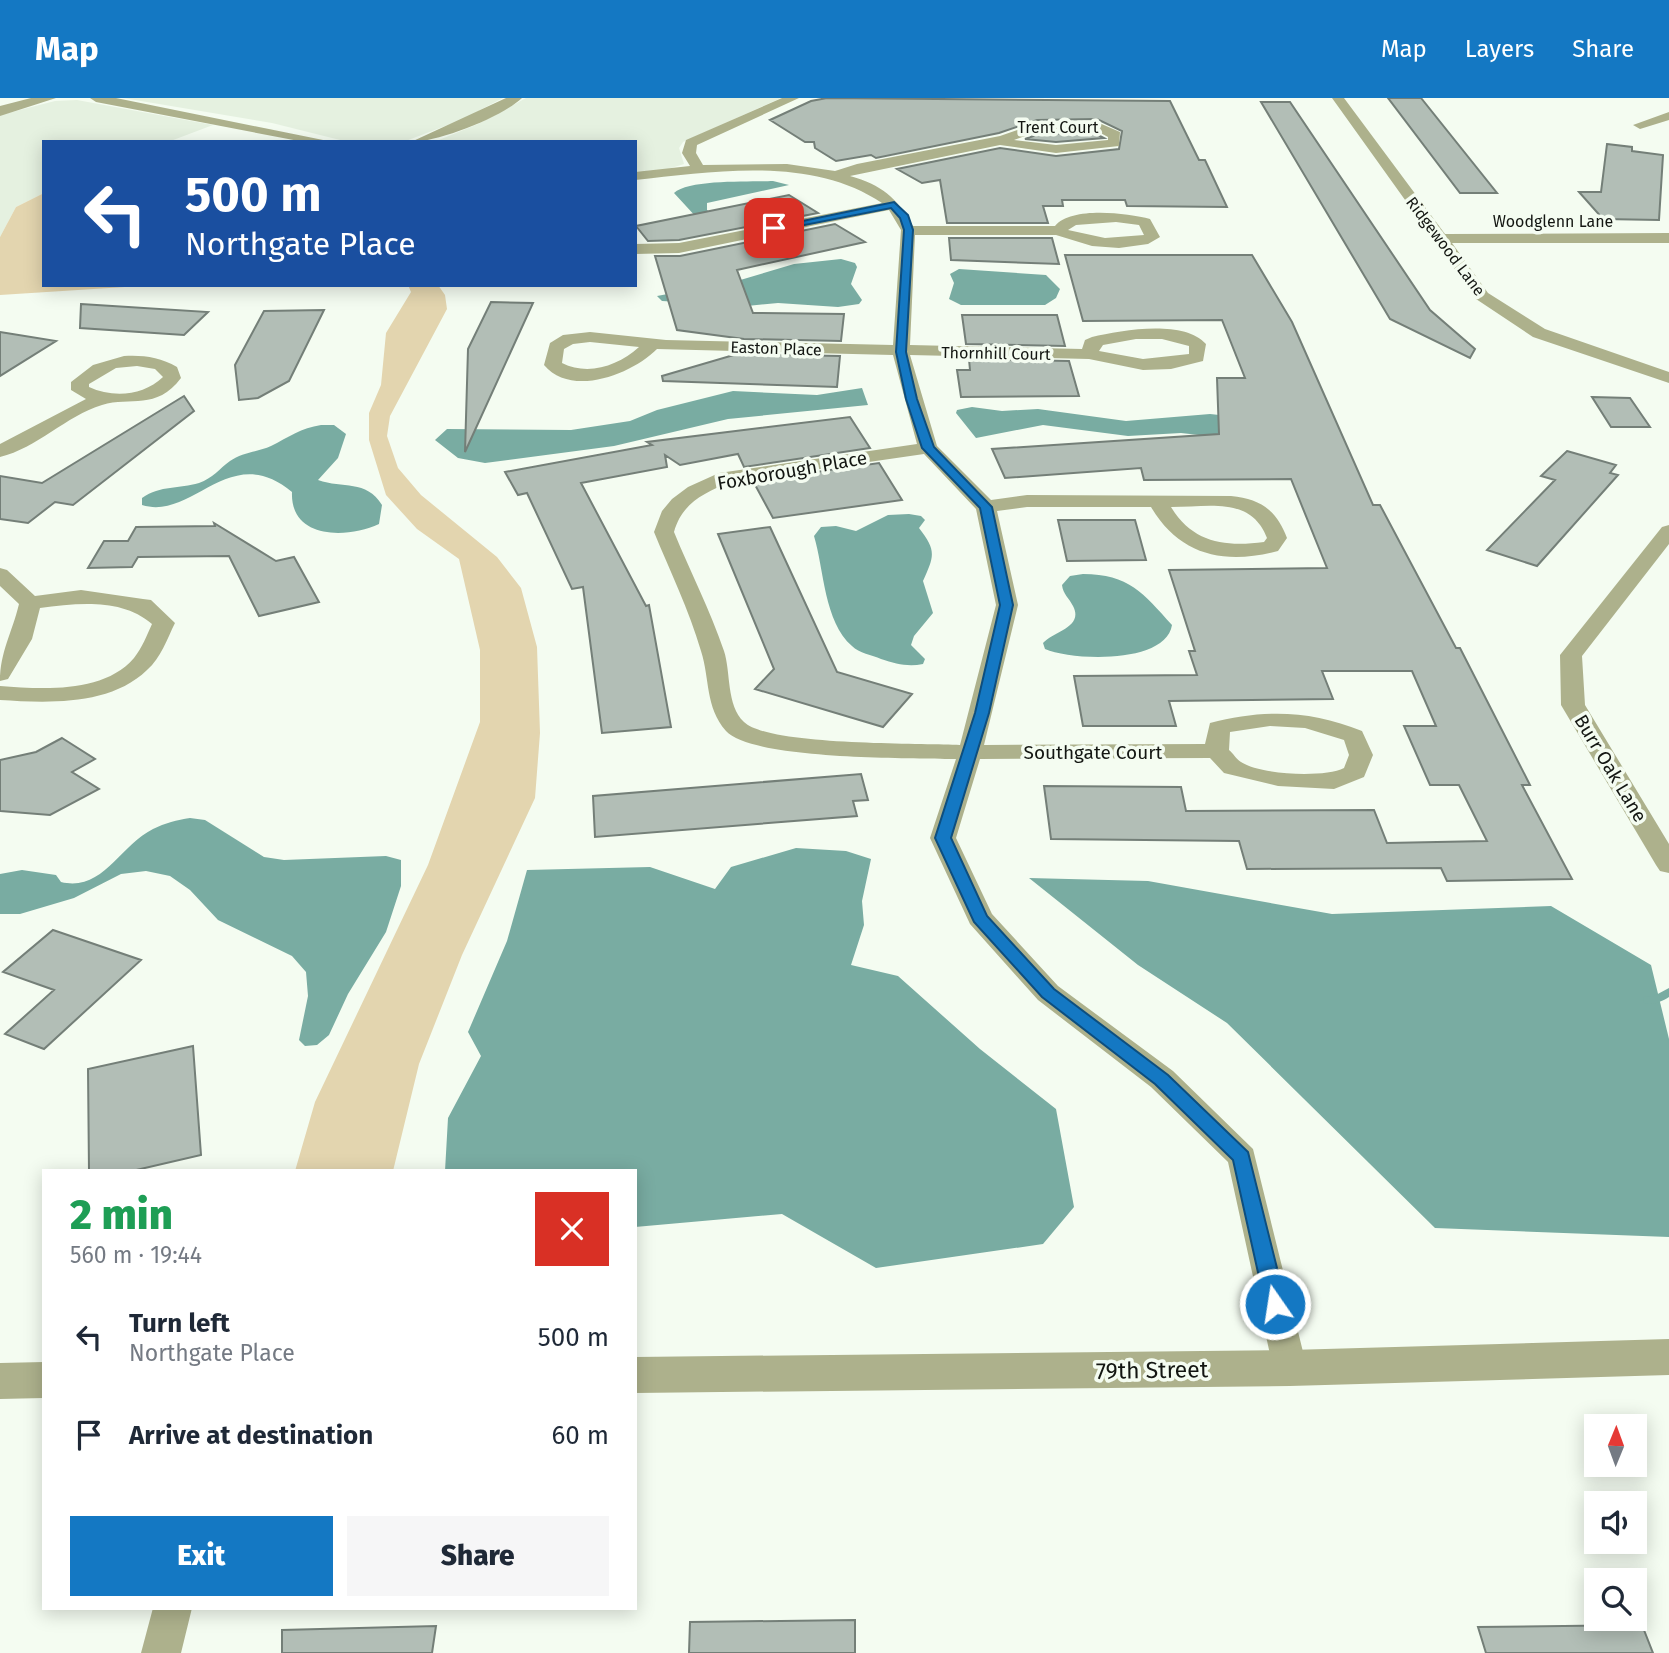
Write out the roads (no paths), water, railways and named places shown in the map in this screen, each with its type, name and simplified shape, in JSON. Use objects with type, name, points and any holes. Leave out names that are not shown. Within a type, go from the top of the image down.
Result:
[{"type":"street","points":[[0,101],[10,98]]},
{"type":"street","points":[[0,111],[48,98]]},
{"type":"street","points":[[96,98],[316,140]]},
{"type":"street","points":[[423,140],[465,124],[516,98]]},
{"type":"street","points":[[698,169],[689,153],[691,143],[793,98]]},
{"type":"street","name":"Ridgewood Lane","points":[[1338,98],[1482,296],[1539,333],[1669,379]]},
{"type":"street","points":[[1640,125],[1669,116]]},
{"type":"street","name":"Trent Court","points":[[833,177],[857,167],[998,141],[1037,127],[1097,126],[1109,129],[1115,135],[1114,143],[1100,146],[1015,146],[998,141]]},
{"type":"street","points":[[637,176],[698,169],[770,168],[833,177],[864,186],[894,205],[905,217],[908,230],[901,352],[912,399],[928,448],[986,507],[1007,605],[982,713],[943,838],[980,918],[1048,993],[1162,1079],[1242,1157],[1290,1368]]},
{"type":"street","points":[[637,249],[679,248],[894,205]]},
{"type":"street","points":[[908,230],[1059,230],[1070,238],[1121,243],[1152,237],[1145,222],[1130,218],[1084,218],[1066,222],[1059,230]]},
{"type":"street","name":"Woodglenn Lane","points":[[1438,239],[1669,238]]},
{"type":"street","name":"Thornhill Court","points":[[901,352],[1090,354],[1109,361],[1161,364],[1184,362],[1197,357],[1199,350],[1198,344],[1186,337],[1143,334],[1098,341],[1091,344],[1090,354]]},
{"type":"street","name":"Easton Place","points":[[652,344],[636,361],[607,372],[583,374],[561,370],[553,365],[556,347],[569,339],[601,337],[652,344],[901,352]]},
{"type":"street","points":[[0,451],[100,399]]},
{"type":"street","name":"Foxborough Place","points":[[928,448],[726,477],[696,489],[675,504],[667,517],[664,532],[713,652],[723,709],[736,728],[767,741],[862,750],[969,752]]},
{"type":"street","points":[[986,507],[1027,501],[1245,502],[1259,508],[1271,520],[1277,538],[1271,547],[1249,551],[1218,549],[1187,540],[1170,525],[1158,502]]},
{"type":"street","name":"Burr Oak Lane","points":[[1669,531],[1571,655],[1573,705],[1669,865]]},
{"type":"street","points":[[0,574],[30,603]]},
{"type":"street","points":[[0,692],[67,694],[122,677],[141,665],[164,623],[143,604],[81,596],[30,603]]},
{"type":"street","points":[[0,674],[21,639],[30,603]]},
{"type":"street","points":[[1276,718],[1328,724],[1354,736],[1361,755],[1355,772],[1334,782],[1278,779],[1243,773],[1233,768],[1217,751],[1218,728],[1242,721],[1276,718]]},
{"type":"street","name":"Southgate Court","points":[[969,752],[1217,751]]},
{"type":"street","name":"79th Street","points":[[637,1375],[1290,1368],[1669,1357]]},
{"type":"street","points":[[0,1381],[42,1381]]},
{"type":"street","points":[[162,1653],[173,1610]]},
{"type":"water","points":[[773,181],[789,185],[707,203],[707,210],[731,227],[709,231],[674,193],[706,183]]},
{"type":"water","points":[[841,259],[855,263],[857,267],[851,284],[862,300],[859,304],[838,307],[778,303],[747,306],[662,301],[657,296],[737,281],[794,264]]},
{"type":"water","points":[[959,269],[1046,275],[1060,289],[1056,298],[1045,305],[961,305],[949,299],[954,283],[950,274]]},
{"type":"water","points":[[862,388],[868,405],[728,419],[614,446],[485,463],[458,458],[435,440],[447,429],[571,430],[630,421],[657,410],[733,391],[817,395]]},
{"type":"water","points":[[972,407],[1002,411],[1038,409],[1126,421],[1210,414],[1229,416],[1254,430],[1208,436],[1181,433],[1128,436],[1043,425],[976,438],[956,413],[957,410]]},
{"type":"water","points":[[321,425],[334,425],[346,434],[338,458],[318,480],[369,491],[382,505],[379,524],[366,529],[336,533],[310,527],[300,519],[294,507],[292,492],[270,478],[250,474],[231,477],[178,502],[161,507],[142,505],[142,498],[149,494],[199,483],[235,458]]},
{"type":"water","points":[[888,515],[921,516],[925,520],[919,528],[929,542],[932,554],[923,581],[933,613],[914,636],[911,645],[925,659],[923,664],[912,665],[892,662],[862,652],[843,636],[830,609],[814,536],[821,527],[836,526],[856,531]]},
{"type":"water","points":[[1083,574],[1112,577],[1134,588],[1172,625],[1166,638],[1154,647],[1117,656],[1076,656],[1045,649],[1043,643],[1066,628],[1074,619],[1073,606],[1062,585],[1070,576]]},
{"type":"water","points":[[190,818],[205,820],[264,857],[284,860],[386,856],[401,860],[401,886],[386,932],[348,994],[329,1035],[317,1045],[305,1046],[299,1040],[308,996],[306,972],[292,956],[218,920],[190,890],[170,876],[146,871],[121,874],[74,898],[20,914],[0,914],[0,874],[22,870],[56,875],[61,882],[76,883],[88,880],[100,874],[153,829]]},
{"type":"water","points":[[796,848],[846,851],[871,859],[862,901],[864,925],[851,965],[898,976],[980,1049],[1056,1109],[1074,1207],[1043,1244],[876,1268],[782,1214],[637,1227],[637,1169],[445,1169],[448,1118],[481,1056],[468,1032],[507,941],[527,870],[650,867],[715,889],[731,867]]},
{"type":"water","points":[[1029,878],[1148,881],[1332,914],[1551,906],[1651,965],[1669,1039],[1669,1237],[1435,1228],[1227,1023],[1138,965]]},
{"type":"waterway","points":[[1648,1000],[1656,1000],[1669,992]]}]
